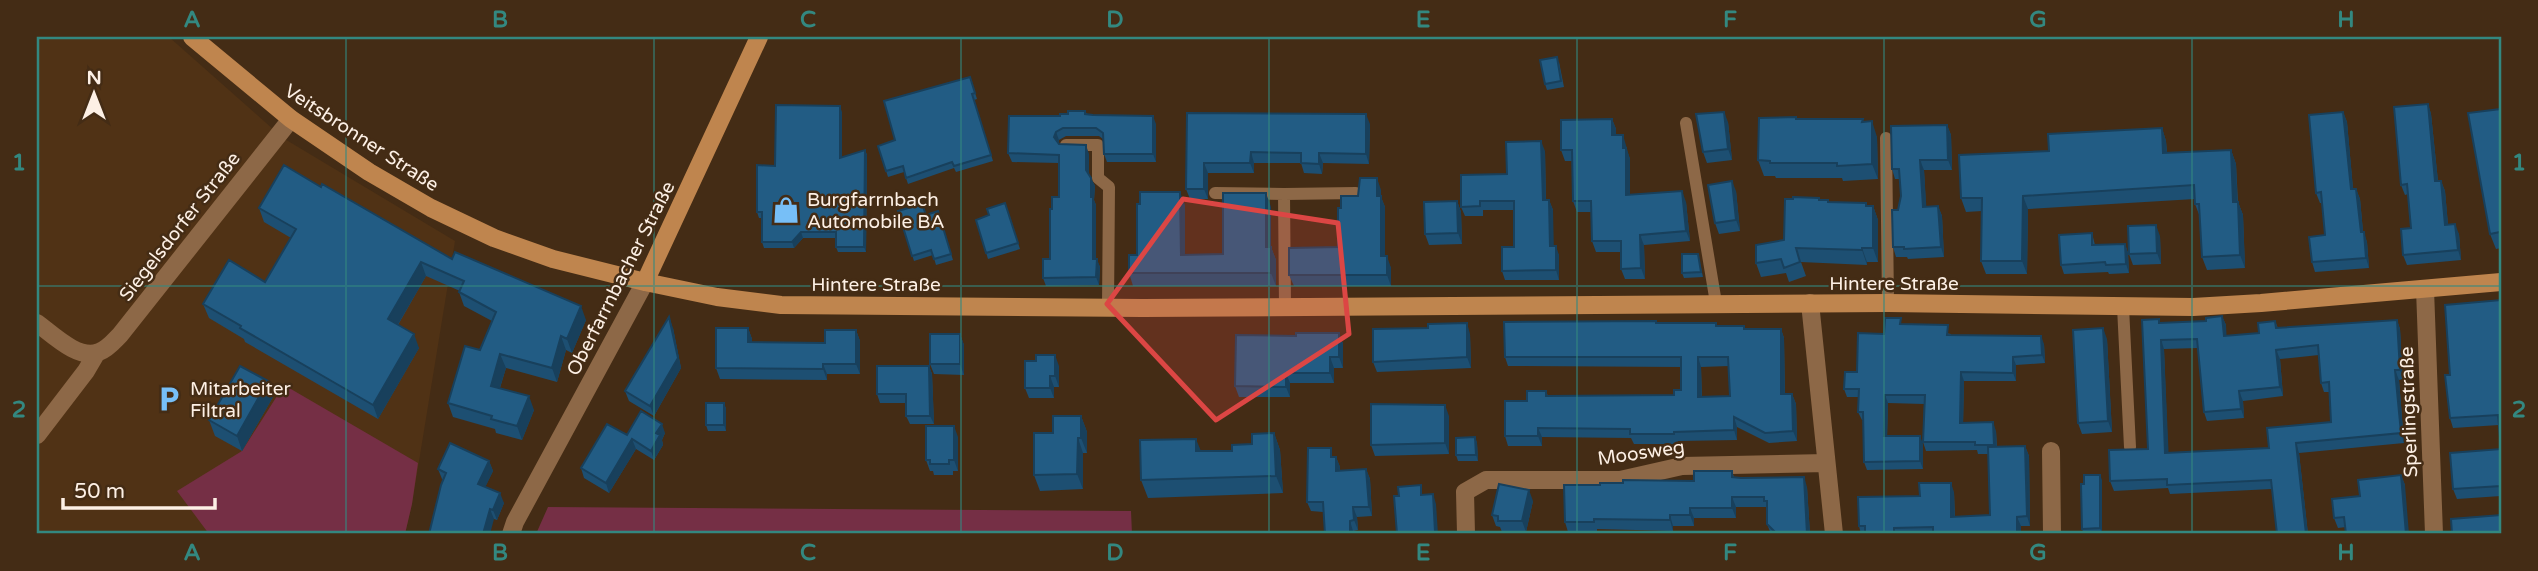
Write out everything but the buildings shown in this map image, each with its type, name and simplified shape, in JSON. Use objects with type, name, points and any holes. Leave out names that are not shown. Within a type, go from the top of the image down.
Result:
[{"type":"street","name":"Veitsbronner Straße","points":[[192,37],[291,119],[369,172],[431,208],[494,238],[553,259],[645,282]]},
{"type":"street","name":"Oberfarrnbacher Straße","points":[[511,534],[515,522],[645,282],[759,37]]},
{"type":"street","name":"Siegelsdorfer Straße","points":[[37,435],[96,354],[107,348],[120,335],[291,119]]},
{"type":"street","name":"Hintere Straße","points":[[645,282],[717,297],[781,304],[1108,307],[1716,303],[2193,307],[2501,282]]},
{"type":"street","name":"Sperlingstraße","points":[[2425,289],[2434,534]]},
{"type":"street","points":[[1810,303],[1834,534]]},
{"type":"street","points":[[37,323],[82,353],[96,354]]},
{"type":"street","points":[[2051,451],[2052,534]]},
{"type":"street","name":"Moosweg","points":[[1466,534],[1465,492],[1486,480],[1620,480],[1682,466],[1826,463]]},
{"type":"lane","points":[[1686,123],[1716,303]]},
{"type":"lane","points":[[1886,138],[1888,303]]},
{"type":"lane","points":[[1066,145],[1098,145],[1098,178],[1109,187],[1108,307]]},
{"type":"lane","points":[[1215,193],[1356,193]]},
{"type":"lane","points":[[1284,194],[1285,307]]},
{"type":"lane","points":[[2123,307],[2130,447]]},
{"type":"highlighted area","points":[[1183,199],[1338,223],[1349,334],[1216,420],[1107,304]]},
{"type":"shaded area","points":[[37,37],[169,37],[283,138],[455,241],[405,534],[37,534]]},
{"type":"shaded area","points":[[284,385],[418,463],[405,534],[209,534],[177,491],[242,451]]},
{"type":"shaded area","points":[[548,507],[1131,511],[1132,534],[536,534]]},
{"type":"place","name":"Burgfarrnbach Automobile BA","points":[[786,210]]},
{"type":"place","name":"Mitarbeiter Filtral","points":[[169,399]]}]
